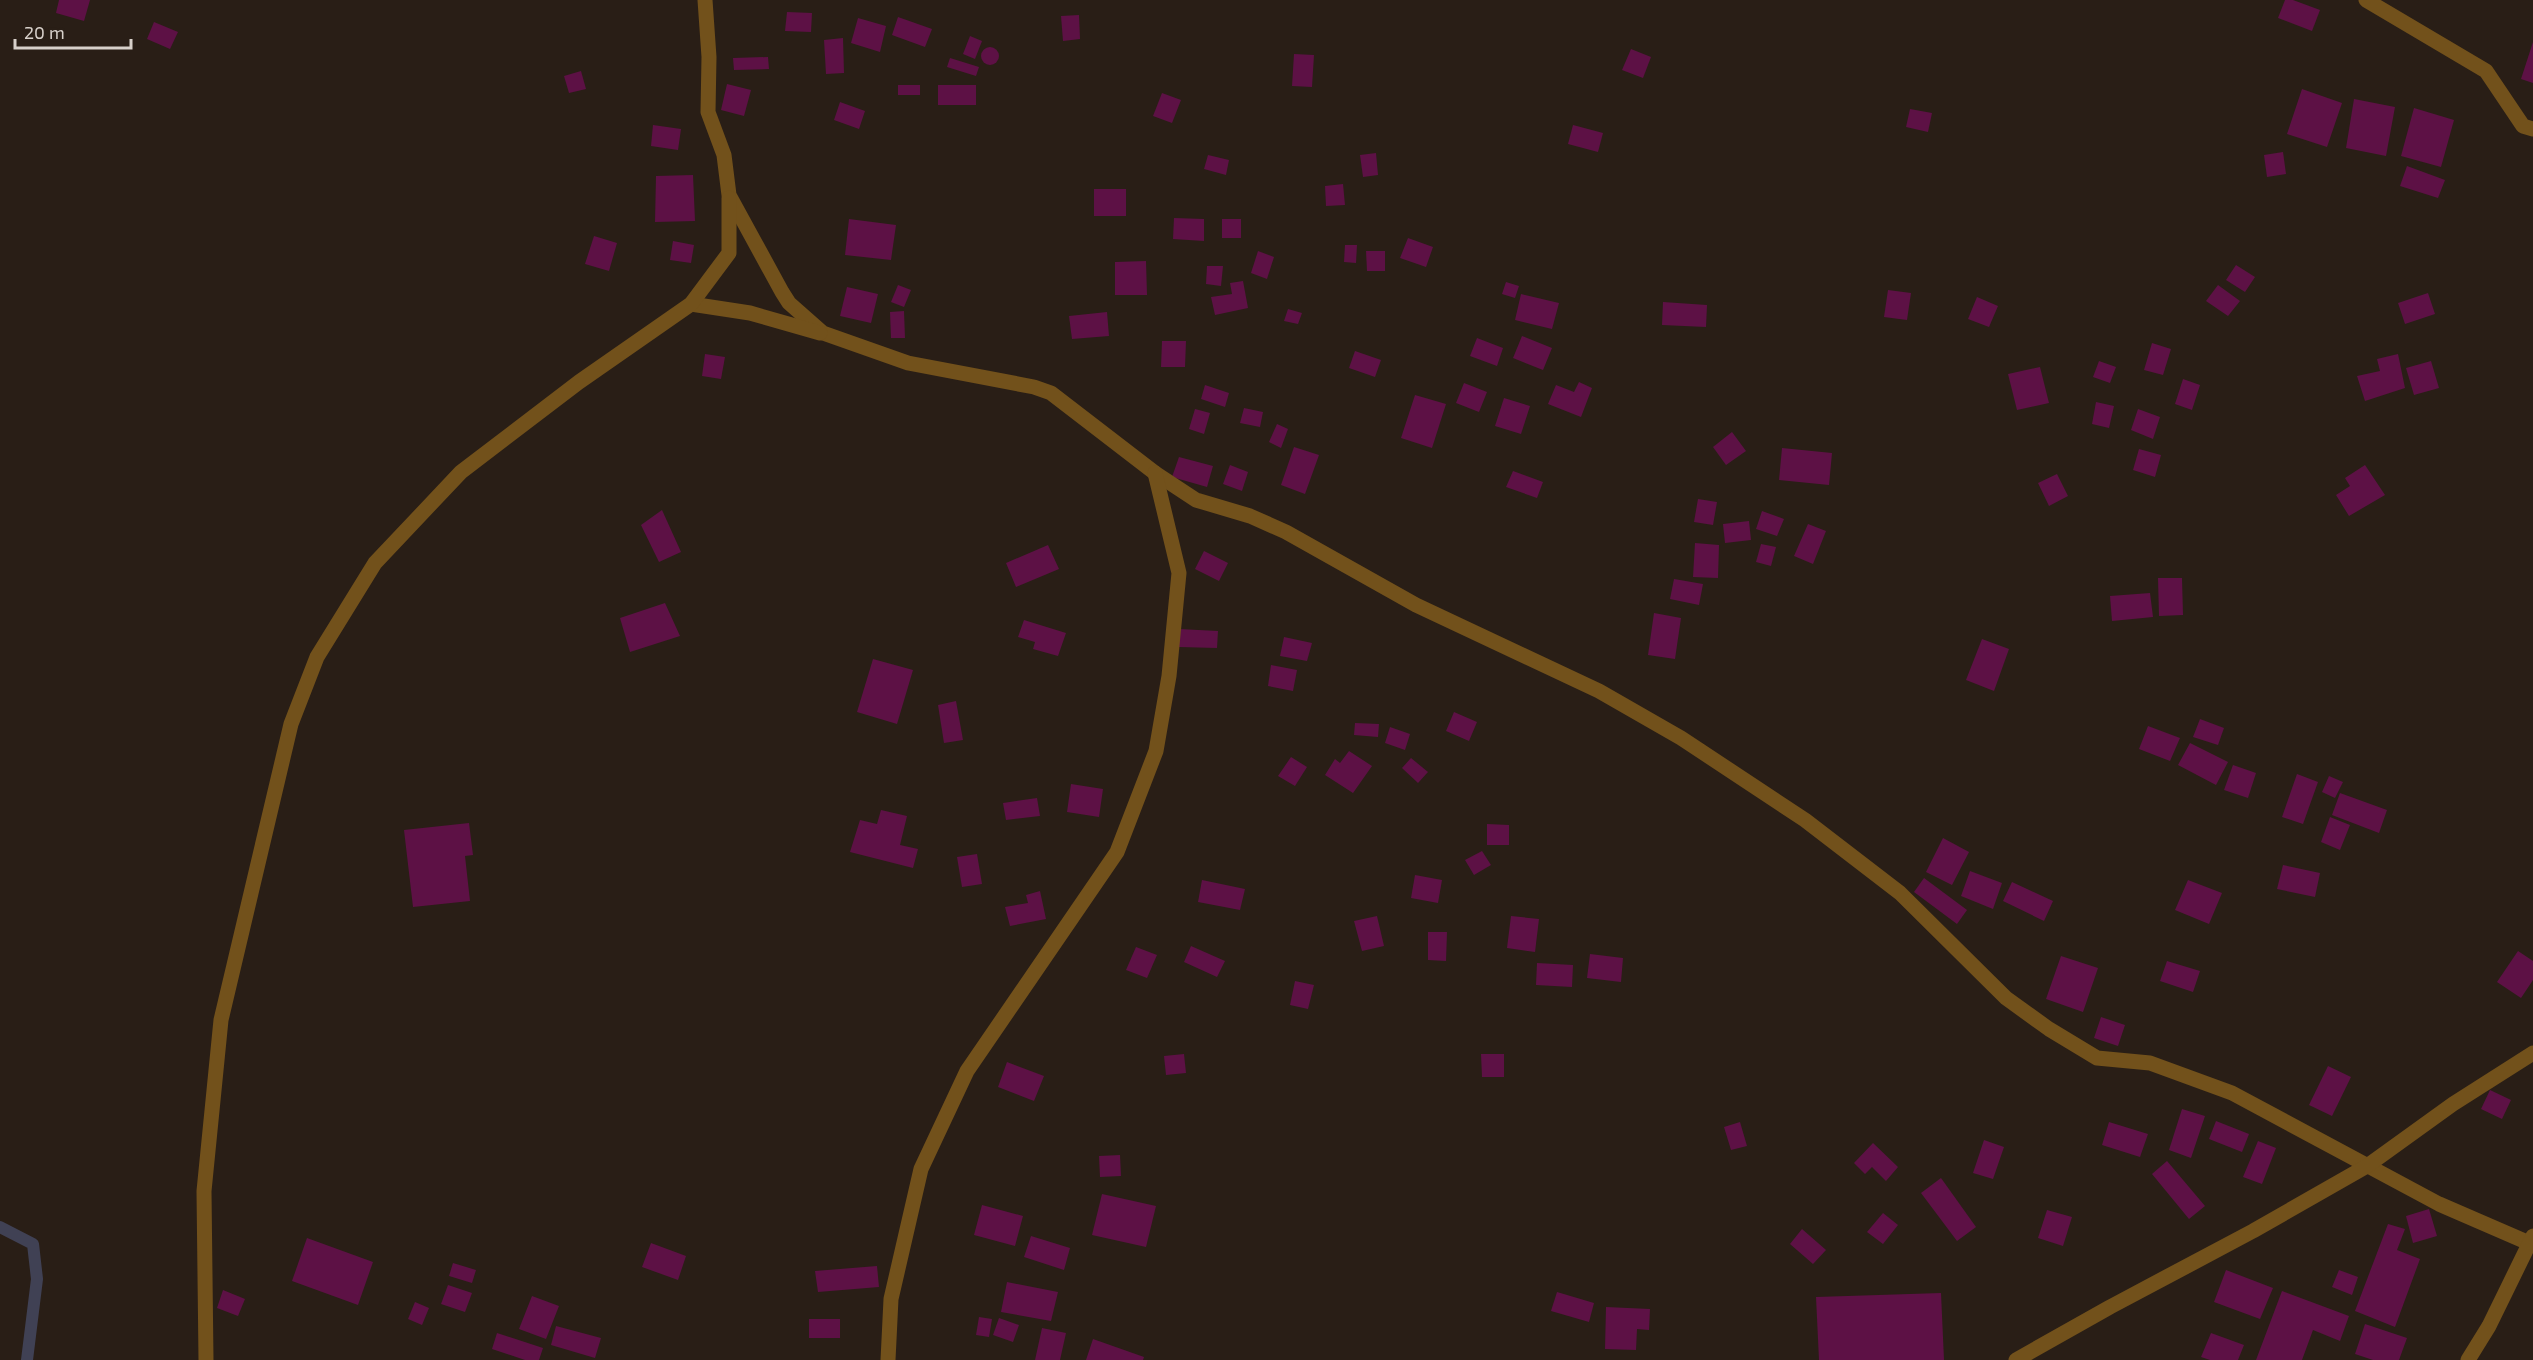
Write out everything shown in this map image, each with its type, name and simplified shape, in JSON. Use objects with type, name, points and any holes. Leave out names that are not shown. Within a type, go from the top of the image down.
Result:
[{"type":"street","points":[[206,1360],[204,1191],[221,1020],[291,724],[316,657],[375,563],[461,472],[579,382],[691,304],[729,253],[729,195],[724,154],[708,112],[709,57],[705,0]]},
{"type":"street","points":[[2366,0],[2486,71],[2523,126],[2533,129]]},
{"type":"street","points":[[729,195],[789,303],[823,333]]},
{"type":"street","points":[[691,304],[750,313],[823,333],[908,363],[1034,387],[1051,393],[1155,473],[1196,501],[1250,516],[1286,532],[1416,605],[1599,691],[1681,738],[1805,820],[1892,887],[2006,998],[2049,1029],[2097,1058],[2150,1063],[2232,1093],[2439,1204],[2531,1240],[2489,1326],[2468,1360]]},
{"type":"street","points":[[888,1360],[891,1299],[921,1169],[967,1071],[1117,852],[1156,751],[1169,676],[1179,573],[1155,473]]},
{"type":"street","points":[[2016,1360],[2367,1166],[2453,1104],[2533,1053]]},
{"type":"building","points":[[59,0],[90,0],[84,21],[56,13]]},
{"type":"building","points":[[2285,0],[2293,0],[2320,10],[2312,31],[2278,18]]},
{"type":"building","points":[[787,12],[812,13],[811,32],[785,31]]},
{"type":"building","points":[[1079,15],[1080,39],[1063,41],[1061,16]]},
{"type":"building","points":[[898,17],[932,29],[925,47],[892,35]]},
{"type":"building","points":[[858,18],[886,26],[880,52],[851,43]]},
{"type":"building","points":[[154,22],[178,32],[170,49],[147,39]]},
{"type":"building","points":[[970,36],[982,41],[975,59],[963,54]]},
{"type":"building","points":[[843,38],[844,73],[826,74],[824,40]]},
{"type":"building","points":[[2533,42],[2533,83],[2521,79]]},
{"type":"building","points":[[990,47],[996,50],[999,56],[996,62],[990,65],[984,62],[981,56],[984,50]]},
{"type":"building","points":[[1631,49],[1651,57],[1643,78],[1622,70]]},
{"type":"building","points":[[1294,54],[1314,55],[1312,87],[1292,86]]},
{"type":"building","points":[[768,57],[769,69],[734,70],[733,58]]},
{"type":"building","points":[[950,58],[979,67],[976,76],[947,67]]},
{"type":"building","points":[[581,71],[586,89],[569,93],[564,76]]},
{"type":"building","points":[[727,84],[751,90],[744,116],[721,110]]},
{"type":"building","points":[[898,85],[920,85],[920,95],[898,95]]},
{"type":"building","points":[[938,85],[976,85],[976,105],[938,105]]},
{"type":"building","points":[[2302,89],[2342,103],[2327,147],[2287,134]]},
{"type":"building","points":[[1162,93],[1181,100],[1172,123],[1153,116]]},
{"type":"building","points":[[2354,99],[2395,107],[2386,156],[2346,148]]},
{"type":"building","points":[[840,102],[865,111],[859,129],[834,120]]},
{"type":"building","points":[[2414,108],[2454,120],[2441,167],[2401,156]]},
{"type":"building","points":[[1910,109],[1932,113],[1928,132],[1906,127]]},
{"type":"building","points":[[653,125],[681,129],[678,150],[651,146]]},
{"type":"building","points":[[1573,125],[1603,133],[1598,152],[1568,144]]},
{"type":"building","points":[[2283,152],[2286,174],[2267,177],[2264,155]]},
{"type":"building","points":[[1376,153],[1378,175],[1363,177],[1360,155]]},
{"type":"building","points":[[1208,155],[1229,160],[1226,175],[1204,169]]},
{"type":"building","points":[[2407,166],[2445,180],[2438,198],[2400,186]]},
{"type":"building","points":[[693,175],[695,221],[655,222],[656,176]]},
{"type":"building","points":[[1343,184],[1345,205],[1326,206],[1325,186]]},
{"type":"building","points":[[1094,189],[1126,189],[1126,216],[1094,216]]},
{"type":"building","points":[[1174,218],[1204,219],[1204,241],[1173,239]]},
{"type":"building","points":[[849,219],[896,225],[891,260],[845,255]]},
{"type":"building","points":[[1222,219],[1241,219],[1241,238],[1222,238]]},
{"type":"building","points":[[594,236],[617,243],[609,271],[585,264]]},
{"type":"building","points":[[1408,238],[1433,247],[1426,267],[1400,258]]},
{"type":"building","points":[[673,241],[694,245],[691,263],[670,260]]},
{"type":"building","points":[[1345,245],[1357,245],[1356,263],[1344,262]]},
{"type":"building","points":[[1258,251],[1274,257],[1267,279],[1251,273]]},
{"type":"building","points":[[1366,251],[1385,251],[1385,271],[1367,271]]},
{"type":"building","points":[[1146,261],[1147,295],[1115,295],[1115,262]]},
{"type":"building","points":[[2236,265],[2255,277],[2245,292],[2226,280]]},
{"type":"building","points":[[1207,266],[1223,266],[1221,286],[1206,284]]},
{"type":"building","points":[[1243,281],[1248,308],[1215,315],[1211,297],[1232,294],[1230,283]]},
{"type":"building","points":[[1506,282],[1519,286],[1515,298],[1502,294]]},
{"type":"building","points":[[898,285],[911,290],[904,307],[891,302]]},
{"type":"building","points":[[2218,285],[2240,301],[2228,316],[2206,301]]},
{"type":"building","points":[[847,287],[878,294],[871,323],[840,316]]},
{"type":"building","points":[[1888,290],[1911,293],[1907,320],[1884,317]]},
{"type":"building","points":[[2428,293],[2435,314],[2405,324],[2398,303]]},
{"type":"building","points":[[1521,294],[1559,303],[1552,329],[1515,320]]},
{"type":"building","points":[[1977,297],[1998,306],[1989,327],[1968,319]]},
{"type":"building","points":[[1663,302],[1707,305],[1706,327],[1662,325]]},
{"type":"building","points":[[1288,309],[1302,313],[1298,324],[1284,321]]},
{"type":"building","points":[[904,311],[905,338],[891,338],[890,312]]},
{"type":"building","points":[[1107,312],[1109,336],[1072,339],[1069,316]]},
{"type":"building","points":[[1522,336],[1552,348],[1543,370],[1513,358]]},
{"type":"building","points":[[1477,338],[1503,348],[1497,366],[1470,356]]},
{"type":"building","points":[[1162,341],[1186,341],[1185,367],[1161,367]]},
{"type":"building","points":[[2152,343],[2171,349],[2163,375],[2144,370]]},
{"type":"building","points":[[1355,351],[1381,360],[1375,377],[1349,368]]},
{"type":"building","points":[[705,354],[725,357],[721,379],[702,376]]},
{"type":"building","points":[[2398,354],[2405,388],[2365,401],[2357,376],[2380,371],[2377,359]]},
{"type":"building","points":[[2099,361],[2116,367],[2110,383],[2093,377]]},
{"type":"building","points":[[2431,361],[2439,388],[2414,395],[2406,368]]},
{"type":"building","points":[[2040,367],[2049,403],[2017,410],[2008,374]]},
{"type":"building","points":[[2183,379],[2200,385],[2192,410],[2175,404]]},
{"type":"building","points":[[1579,382],[1592,388],[1581,417],[1548,404],[1556,385],[1574,392]]},
{"type":"building","points":[[1464,383],[1487,392],[1479,412],[1456,403]]},
{"type":"building","points":[[1205,385],[1229,393],[1225,407],[1201,399]]},
{"type":"building","points":[[1415,395],[1446,404],[1432,448],[1401,438]]},
{"type":"building","points":[[1504,398],[1530,406],[1521,434],[1495,426]]},
{"type":"building","points":[[2096,402],[2114,406],[2109,428],[2092,424]]},
{"type":"building","points":[[1244,408],[1263,412],[1260,427],[1240,423]]},
{"type":"building","points":[[1195,409],[1210,413],[1204,434],[1189,429]]},
{"type":"building","points":[[2138,409],[2160,417],[2153,439],[2131,430]]},
{"type":"building","points":[[1277,424],[1288,429],[1281,448],[1269,442]]},
{"type":"building","points":[[1732,432],[1746,451],[1726,465],[1713,447]]},
{"type":"building","points":[[1294,447],[1319,455],[1305,494],[1281,485]]},
{"type":"building","points":[[1782,448],[1832,453],[1829,485],[1779,480]]},
{"type":"building","points":[[2139,449],[2161,455],[2155,477],[2133,470]]},
{"type":"building","points":[[1179,457],[1213,466],[1207,487],[1172,477]]},
{"type":"building","points":[[1230,465],[1248,472],[1242,491],[1223,484]]},
{"type":"building","points":[[2365,465],[2385,495],[2349,516],[2336,495],[2350,486],[2345,478]]},
{"type":"building","points":[[1513,471],[1543,482],[1537,498],[1506,487]]},
{"type":"building","points":[[2057,474],[2068,496],[2049,506],[2038,483]]},
{"type":"building","points":[[1698,499],[1717,502],[1713,525],[1694,522]]},
{"type":"building","points":[[662,510],[681,552],[659,562],[641,525]]},
{"type":"building","points":[[1762,511],[1784,519],[1777,536],[1756,529]]},
{"type":"building","points":[[1749,521],[1751,540],[1725,543],[1723,524]]},
{"type":"building","points":[[1808,524],[1826,531],[1813,564],[1794,556]]},
{"type":"building","points":[[1695,543],[1719,545],[1718,578],[1693,577]]},
{"type":"building","points":[[1761,544],[1776,547],[1771,566],[1756,562]]},
{"type":"building","points":[[1048,545],[1059,569],[1016,587],[1006,563]]},
{"type":"building","points":[[1204,551],[1228,563],[1219,581],[1195,569]]},
{"type":"building","points":[[2158,578],[2182,578],[2183,615],[2159,616]]},
{"type":"building","points":[[1674,579],[1703,584],[1699,605],[1670,599]]},
{"type":"building","points":[[2150,593],[2153,617],[2112,621],[2110,596]]},
{"type":"building","points":[[665,603],[680,636],[630,652],[620,618]]},
{"type":"building","points":[[1654,613],[1681,618],[1675,659],[1648,655]]},
{"type":"building","points":[[1024,620],[1066,633],[1058,656],[1033,649],[1035,642],[1018,637]]},
{"type":"building","points":[[1179,629],[1218,631],[1217,648],[1179,647]]},
{"type":"building","points":[[1284,637],[1312,643],[1307,661],[1280,656]]},
{"type":"building","points":[[1982,639],[2009,649],[1994,691],[1966,680]]},
{"type":"building","points":[[873,659],[913,670],[897,724],[857,712]]},
{"type":"building","points":[[1271,665],[1297,670],[1293,691],[1268,686]]},
{"type":"building","points":[[956,701],[963,740],[944,743],[938,705]]},
{"type":"building","points":[[1454,712],[1477,722],[1469,741],[1446,731]]},
{"type":"building","points":[[2200,719],[2224,728],[2218,745],[2193,737]]},
{"type":"building","points":[[1355,723],[1379,724],[1378,737],[1354,735]]},
{"type":"building","points":[[2148,726],[2180,738],[2170,761],[2139,749]]},
{"type":"building","points":[[1390,727],[1410,734],[1405,750],[1385,743]]},
{"type":"building","points":[[2190,743],[2228,762],[2216,785],[2178,765]]},
{"type":"building","points":[[1349,751],[1372,766],[1353,793],[1325,775],[1335,759],[1340,763]]},
{"type":"building","points":[[1291,757],[1307,767],[1295,786],[1278,776]]},
{"type":"building","points":[[1411,758],[1428,772],[1418,783],[1402,768]]},
{"type":"building","points":[[2233,765],[2256,773],[2248,798],[2224,790]]},
{"type":"building","points":[[2297,774],[2318,782],[2303,824],[2282,817]]},
{"type":"building","points":[[2329,776],[2343,782],[2335,798],[2322,792]]},
{"type":"building","points":[[1071,784],[1103,789],[1099,817],[1067,812]]},
{"type":"building","points":[[2340,793],[2387,810],[2379,833],[2332,815]]},
{"type":"building","points":[[1037,798],[1040,816],[1006,820],[1003,803]]},
{"type":"building","points":[[881,810],[907,816],[900,845],[918,849],[913,868],[850,852],[860,820],[877,824]]},
{"type":"building","points":[[2330,817],[2350,825],[2340,850],[2321,842]]},
{"type":"building","points":[[469,823],[473,855],[465,856],[470,901],[413,907],[404,830]]},
{"type":"building","points":[[1487,824],[1509,825],[1509,845],[1487,845]]},
{"type":"building","points":[[1943,838],[1969,852],[1952,885],[1926,872]]},
{"type":"building","points":[[1482,851],[1491,865],[1474,875],[1465,860]]},
{"type":"building","points":[[977,854],[982,884],[962,887],[957,857]]},
{"type":"building","points":[[2283,865],[2320,873],[2315,897],[2277,889]]},
{"type":"building","points":[[1970,871],[2002,883],[1993,909],[1961,896]]},
{"type":"building","points":[[1415,875],[1442,880],[1438,903],[1411,898]]},
{"type":"building","points":[[1924,878],[1967,910],[1957,924],[1914,892]]},
{"type":"building","points":[[1202,880],[1245,889],[1240,910],[1198,902]]},
{"type":"building","points":[[2188,880],[2222,893],[2209,924],[2175,910]]},
{"type":"building","points":[[2012,882],[2053,901],[2044,921],[2003,901]]},
{"type":"building","points":[[1040,891],[1046,919],[1010,926],[1005,907],[1028,903],[1026,895]]},
{"type":"building","points":[[1377,916],[1384,946],[1362,951],[1354,921]]},
{"type":"building","points":[[1511,916],[1539,919],[1535,952],[1507,948]]},
{"type":"building","points":[[1428,932],[1447,932],[1446,961],[1428,960]]},
{"type":"building","points":[[1191,946],[1225,961],[1217,977],[1184,962]]},
{"type":"building","points":[[1136,947],[1157,955],[1147,978],[1126,970]]},
{"type":"building","points":[[2518,951],[2533,961],[2533,980],[2521,998],[2497,982]]},
{"type":"building","points":[[1590,954],[1623,958],[1621,982],[1587,978]]},
{"type":"building","points":[[2061,956],[2098,968],[2083,1012],[2046,999]]},
{"type":"building","points":[[2167,961],[2200,971],[2193,992],[2160,981]]},
{"type":"building","points":[[1537,963],[1573,965],[1572,987],[1536,985]]},
{"type":"building","points":[[1295,981],[1314,985],[1308,1009],[1290,1005]]},
{"type":"building","points":[[2101,1017],[2125,1025],[2118,1046],[2094,1038]]},
{"type":"building","points":[[1184,1054],[1186,1073],[1166,1075],[1164,1056]]},
{"type":"building","points":[[1481,1054],[1504,1054],[1504,1077],[1482,1077]]},
{"type":"building","points":[[1007,1062],[1044,1076],[1034,1101],[998,1087]]},
{"type":"building","points":[[2328,1066],[2351,1077],[2332,1116],[2309,1105]]},
{"type":"building","points":[[2490,1090],[2511,1100],[2502,1119],[2481,1109]]},
{"type":"building","points":[[2182,1109],[2205,1116],[2191,1158],[2169,1150]]},
{"type":"building","points":[[2216,1121],[2249,1134],[2242,1152],[2209,1139]]},
{"type":"building","points":[[1740,1122],[1747,1146],[1731,1150],[1724,1127]]},
{"type":"building","points":[[2109,1122],[2148,1134],[2140,1157],[2102,1145]]},
{"type":"building","points":[[1984,1140],[2004,1147],[1993,1179],[1973,1173]]},
{"type":"building","points":[[2258,1141],[2276,1148],[2262,1184],[2243,1177]]},
{"type":"building","points":[[1873,1143],[1898,1167],[1886,1181],[1872,1167],[1865,1174],[1854,1163]]},
{"type":"building","points":[[1120,1155],[1121,1176],[1100,1177],[1099,1156]]},
{"type":"building","points":[[2167,1161],[2205,1206],[2189,1219],[2152,1174]]},
{"type":"building","points":[[1941,1178],[1976,1227],[1957,1241],[1921,1193]]},
{"type":"building","points":[[1102,1194],[1156,1206],[1146,1247],[1092,1235]]},
{"type":"building","points":[[982,1205],[1023,1216],[1015,1246],[974,1235]]},
{"type":"building","points":[[2429,1209],[2437,1236],[2413,1243],[2406,1216]]},
{"type":"building","points":[[2047,1210],[2072,1217],[2063,1246],[2038,1238]]},
{"type":"building","points":[[1883,1213],[1898,1225],[1883,1244],[1867,1232]]},
{"type":"building","points":[[2388,1224],[2405,1229],[2397,1250],[2420,1259],[2395,1327],[2355,1311]]},
{"type":"building","points":[[1802,1229],[1826,1250],[1813,1264],[1790,1244]]},
{"type":"building","points":[[1031,1236],[1070,1248],[1064,1270],[1024,1257]]},
{"type":"building","points":[[307,1238],[373,1262],[358,1305],[292,1281]]},
{"type":"building","points":[[651,1243],[686,1256],[678,1280],[642,1267]]},
{"type":"building","points":[[453,1263],[476,1270],[472,1283],[449,1276]]},
{"type":"building","points":[[877,1266],[879,1287],[818,1292],[815,1271]]},
{"type":"building","points":[[2226,1270],[2273,1288],[2260,1319],[2214,1302]]},
{"type":"building","points":[[2339,1270],[2358,1277],[2352,1295],[2332,1287]]},
{"type":"building","points":[[1007,1282],[1058,1292],[1051,1321],[1001,1312]]},
{"type":"building","points":[[448,1285],[472,1293],[465,1312],[441,1304]]},
{"type":"building","points":[[223,1290],[245,1299],[238,1316],[217,1308]]},
{"type":"building","points":[[2282,1291],[2349,1316],[2340,1341],[2313,1330],[2302,1360],[2256,1360]]},
{"type":"building","points":[[1557,1292],[1594,1303],[1589,1322],[1551,1311]]},
{"type":"building","points":[[1941,1293],[1944,1360],[1819,1360],[1816,1297]]},
{"type":"building","points":[[532,1296],[559,1306],[546,1339],[519,1329]]},
{"type":"building","points":[[415,1302],[429,1308],[422,1325],[408,1319]]},
{"type":"building","points":[[1606,1307],[1650,1309],[1649,1330],[1637,1329],[1636,1350],[1605,1349]]},
{"type":"building","points":[[979,1317],[992,1319],[989,1337],[976,1335]]},
{"type":"building","points":[[999,1318],[1019,1325],[1013,1342],[993,1335]]},
{"type":"building","points":[[809,1319],[840,1319],[840,1338],[809,1338]]},
{"type":"building","points":[[2365,1324],[2407,1338],[2399,1360],[2373,1360],[2355,1354]]},
{"type":"building","points":[[556,1326],[601,1338],[595,1358],[551,1345]]},
{"type":"building","points":[[1042,1328],[1066,1333],[1060,1360],[1035,1360]]},
{"type":"building","points":[[497,1333],[543,1348],[539,1360],[525,1360],[492,1349]]},
{"type":"building","points":[[2211,1333],[2244,1345],[2238,1360],[2210,1360],[2201,1357]]},
{"type":"building","points":[[1093,1339],[1144,1357],[1143,1360],[1086,1360]]},
{"type":"waterway","points":[[0,1227],[33,1244],[37,1279],[27,1360]]}]
